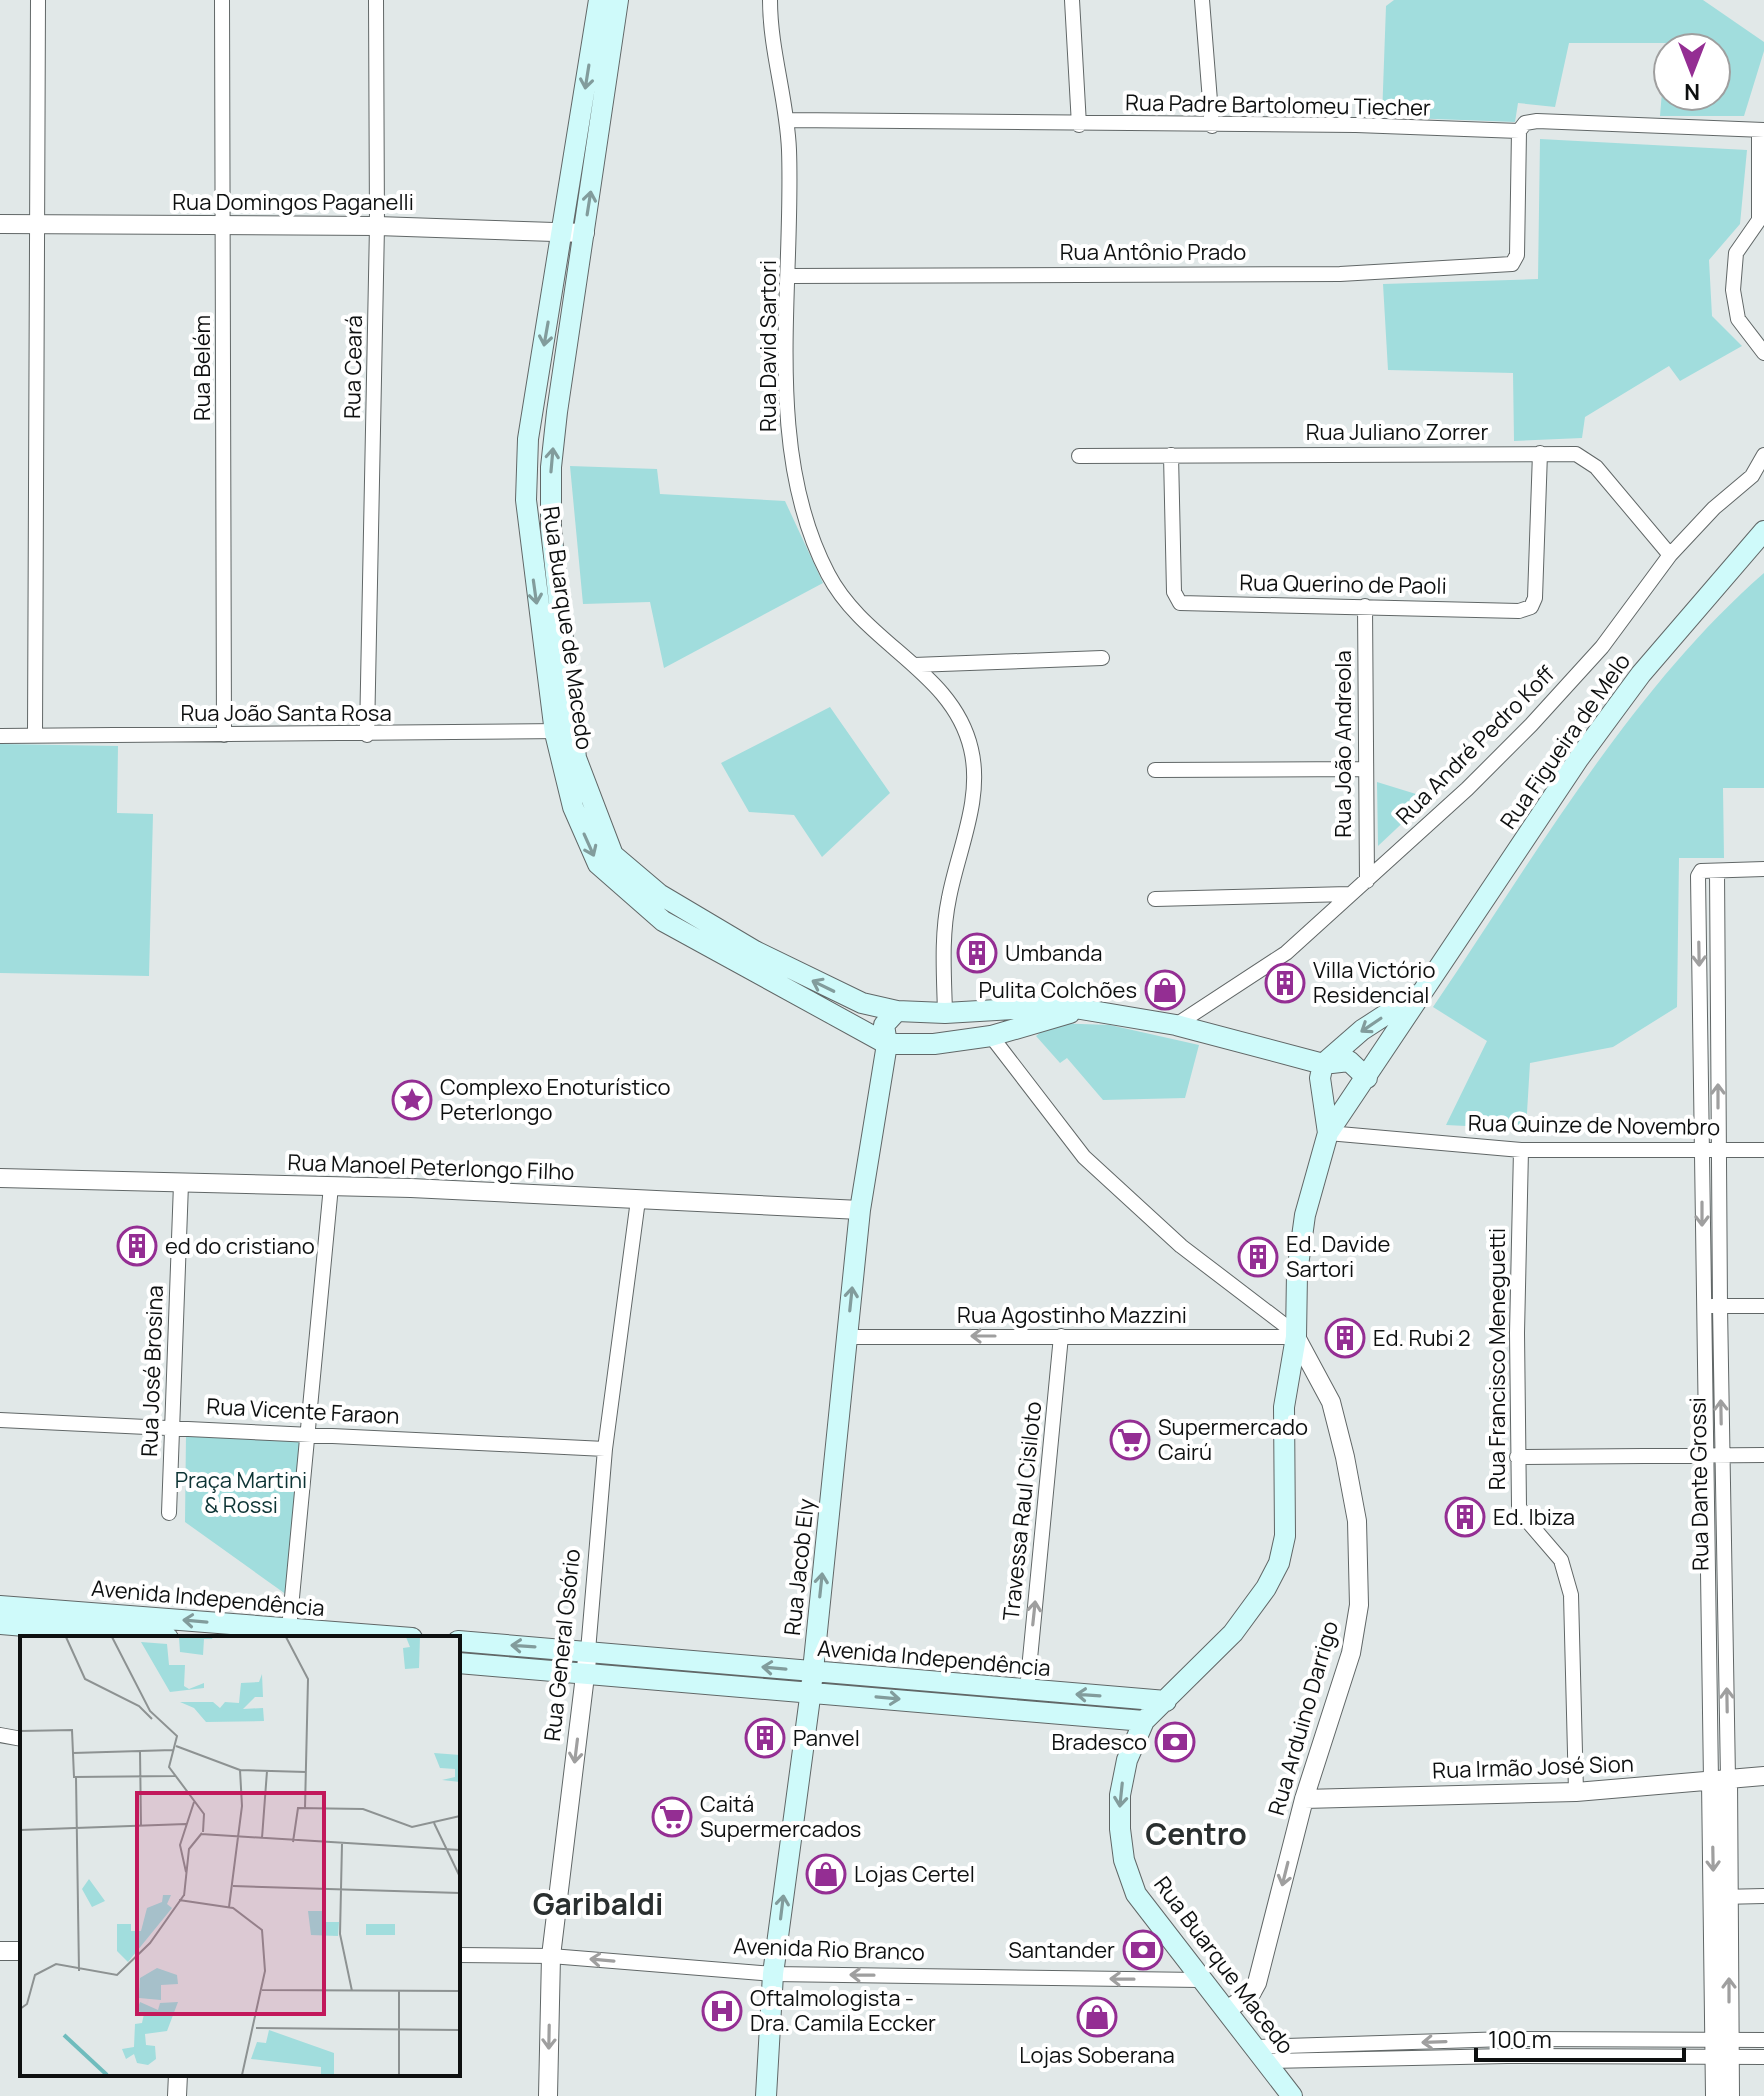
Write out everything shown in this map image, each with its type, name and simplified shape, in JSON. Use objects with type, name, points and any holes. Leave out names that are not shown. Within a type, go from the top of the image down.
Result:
[{"type":"main road","name":"Rua Buarque de Macedo","points":[[574,232],[599,0]]},
{"type":"main road","name":"Rua Buarque de Macedo","points":[[618,0],[574,232],[528,439],[526,500],[564,732],[573,807],[598,864],[642,906],[663,921],[887,1044],[934,1044],[991,1036],[1083,1010]]},
{"type":"main road","name":"Rua Figueira de Melo","points":[[1363,1084],[1579,758],[1641,674],[1764,531]]},
{"type":"main road","name":"Rua Buarque de Macedo","points":[[564,732],[613,855],[659,894],[755,951],[850,998],[897,1011],[945,1013],[1043,1006],[1083,1010],[1176,1025],[1323,1064]]},
{"type":"main road","name":"Rua Figueira de Melo","points":[[1323,1064],[1362,1030],[1423,991]]},
{"type":"main road","name":"Rua Jacob Ely","points":[[766,2096],[773,1974],[811,1681],[860,1210],[887,1044],[884,1025],[897,1011]]},
{"type":"main road","points":[[934,1044],[948,1032],[945,1013]]},
{"type":"main road","points":[[1323,1064],[1329,1083],[1345,1090],[1363,1084]]},
{"type":"main road","points":[[1323,1064],[1320,1078],[1328,1133]]},
{"type":"main road","points":[[1144,1721],[1233,1633],[1266,1588],[1279,1563],[1285,1536],[1284,1407],[1296,1335],[1305,1215],[1328,1133],[1363,1084]]},
{"type":"main road","name":"Avenida Independência","points":[[0,1606],[288,1634],[350,1636]]},
{"type":"main road","name":"Avenida Independência","points":[[0,1624],[144,1636]]},
{"type":"main road","name":"Avenida Independência","points":[[460,1641],[588,1651],[1144,1721]]},
{"type":"main road","name":"Avenida Independência","points":[[460,1663],[585,1673],[1027,1690],[1166,1701]]},
{"type":"main road","name":"Rua Buarque Macedo","points":[[1144,1721],[1127,1760],[1120,1795],[1124,1860],[1136,1894],[1200,1980],[1228,2009],[1263,2054],[1292,2096]]},
{"type":"street","points":[[35,736],[38,0]]},
{"type":"street","name":"Rua Belém","points":[[222,0],[224,735]]},
{"type":"street","name":"Rua Ceará","points":[[367,735],[377,226],[376,0]]},
{"type":"street","name":"Rua David Sartori","points":[[770,0],[770,33],[788,120],[790,449],[816,546],[828,573],[851,609],[872,633],[914,665],[963,722],[972,753],[972,798],[948,898],[943,955],[945,1013]]},
{"type":"street","points":[[1072,0],[1079,125]]},
{"type":"street","points":[[1202,0],[1212,126]]},
{"type":"street","name":"Rua Padre Bartolomeu Tiecher","points":[[788,120],[1079,125],[1356,125],[1519,131],[1525,123],[1537,121],[1762,130]]},
{"type":"street","points":[[1762,130],[1759,220],[1736,253],[1733,290],[1738,319],[1764,353]]},
{"type":"street","name":"Rua Antônio Prado","points":[[789,276],[1340,274],[1503,265],[1516,261],[1519,131]]},
{"type":"street","name":"Rua Domingos Paganelli","points":[[0,224],[377,226],[574,232]]},
{"type":"street","name":"Rua Querino de Paoli","points":[[1171,455],[1174,592],[1180,603],[1519,611],[1531,607],[1535,598],[1540,453]]},
{"type":"street","name":"Rua Juliano Zorrer","points":[[1079,456],[1576,454],[1591,462],[1670,555]]},
{"type":"street","name":"Rua André Pedro Koff","points":[[1176,1025],[1286,953],[1367,881],[1531,725],[1602,647],[1670,555],[1714,508],[1752,476],[1764,455]]},
{"type":"street","name":"Rua João Andreola","points":[[1365,606],[1367,881]]},
{"type":"street","points":[[914,665],[1102,658]]},
{"type":"street","name":"Rua João Santa Rosa","points":[[0,736],[564,732]]},
{"type":"street","points":[[1155,770],[1364,769]]},
{"type":"street","points":[[1717,871],[1764,869]]},
{"type":"street","name":"Rua Dante Grossi","points":[[1715,2096],[1722,2049],[1720,1779],[1724,1550],[1714,1455],[1703,1306],[1698,876],[1701,871],[1717,871],[1720,1306],[1714,1455],[1708,1551],[1720,1779]]},
{"type":"street","points":[[1155,899],[1349,894]]},
{"type":"street","points":[[991,1036],[1084,1157],[1181,1246],[1296,1335]]},
{"type":"street","name":"Rua Quinze de Novembro","points":[[1328,1133],[1521,1150],[1764,1150]]},
{"type":"street","name":"Rua Francisco Meneguetti","points":[[1521,1150],[1519,1506],[1524,1517],[1561,1560],[1568,1574],[1576,1792]]},
{"type":"street","name":"Rua Manoel Peterlongo Filho","points":[[0,1178],[331,1186],[860,1210]]},
{"type":"street","name":"Rua José Brosina","points":[[169,1513],[181,1184]]},
{"type":"street","points":[[288,1634],[331,1186]]},
{"type":"street","name":"Rua General Osório","points":[[548,2096],[551,1956],[588,1651],[605,1449],[638,1200]]},
{"type":"street","points":[[1703,1306],[1764,1306]]},
{"type":"street","name":"Rua Agostinho Mazzini","points":[[848,1337],[1296,1335]]},
{"type":"street","name":"Rua Arduino Darrigo","points":[[1228,2009],[1251,1994],[1257,1983],[1304,1799],[1351,1653],[1359,1591],[1357,1521],[1345,1457],[1331,1402],[1296,1335]]},
{"type":"street","name":"Travessa Raul Cisiloto","points":[[1027,1690],[1061,1336]]},
{"type":"street","name":"Rua Vicente Faraon","points":[[0,1420],[605,1449]]},
{"type":"street","points":[[1517,1457],[1764,1455]]},
{"type":"street","points":[[1708,1551],[1724,1550]]},
{"type":"street","points":[[0,1735],[20,1739]]},
{"type":"street","name":"Rua Irmão José Sion","points":[[1304,1799],[1576,1792],[1764,1776]]},
{"type":"street","points":[[1721,1897],[1764,1896]]},
{"type":"street","name":"Avenida Rio Branco","points":[[460,1955],[551,1956],[773,1974],[1200,1980]]},
{"type":"street","points":[[1507,2039],[1507,2056]]},
{"type":"street","points":[[1263,2054],[1507,2039],[1722,2049],[1764,2057]]},
{"type":"street","points":[[1263,2054],[1507,2056],[1722,2049],[1764,2040]]},
{"type":"street","name":"Rua Dante Grossi","points":[[1722,2049],[1730,2096]]},
{"type":"street","points":[[177,2096],[178,2076]]},
{"type":"green space","points":[[1394,0],[1703,0],[1764,42],[1744,116],[1660,116],[1660,112],[1732,112],[1732,32],[1652,32],[1652,43],[1569,43],[1555,107],[1518,103],[1515,122],[1382,117],[1386,6]]},
{"type":"green space","points":[[1540,139],[1747,150],[1740,224],[1709,260],[1712,316],[1742,346],[1680,381],[1669,366],[1585,417],[1582,438],[1514,441],[1513,373],[1388,370],[1383,284],[1538,279]]},
{"type":"green space","points":[[570,466],[657,469],[660,494],[785,501],[823,583],[664,668],[650,602],[583,604]]},
{"type":"green space","points":[[1764,573],[1764,788],[1723,788],[1724,858],[1679,858],[1677,1007],[1613,1047],[1530,1063],[1526,1129],[1446,1125],[1487,1041],[1433,1007],[1546,836],[1626,723],[1715,619]]},
{"type":"green space","points":[[830,707],[890,793],[822,857],[794,815],[749,812],[721,763]]},
{"type":"green space","points":[[0,744],[118,746],[117,813],[153,814],[149,976],[0,973]]},
{"type":"green space","points":[[1377,782],[1429,798],[1378,846]]},
{"type":"green space","points":[[1052,1023],[1110,1025],[1199,1045],[1185,1098],[1103,1100],[1067,1058],[1060,1063],[1036,1036]]},
{"type":"green space","name":"Praça Martini & Rossi","points":[[186,1434],[302,1439],[287,1595],[185,1522]]},
{"type":"place","name":"Umbanda","points":[[977,953]]},
{"type":"place","name":"Villa Victório Residencial","points":[[1285,983]]},
{"type":"place","name":"Pulita Colchões","points":[[1165,990]]},
{"type":"place","name":"Complexo Enoturístico Peterlongo","points":[[412,1100]]},
{"type":"place","name":"ed do cristiano","points":[[137,1246]]},
{"type":"place","name":"Ed. Davide Sartori","points":[[1258,1257]]},
{"type":"place","name":"Ed. Rubi 2","points":[[1345,1338]]},
{"type":"place","name":"Supermercado Cairú","points":[[1130,1440]]},
{"type":"place","name":"Ed. Ibiza","points":[[1465,1517]]},
{"type":"place","name":"Panvel","points":[[765,1738]]},
{"type":"place","name":"Bradesco","points":[[1175,1742]]},
{"type":"place","name":"Caitá Supermercados","points":[[672,1817]]},
{"type":"place","name":"Lojas Certel","points":[[826,1874]]},
{"type":"place","name":"Santander","points":[[1143,1950]]},
{"type":"place","name":"Oftalmologista - Dra. Camila Eccker","points":[[722,2011]]},
{"type":"place","name":"Lojas Soberana","points":[[1097,2017]]},
{"type":"district","name":"Centro","points":[[1196,1835]]},
{"type":"district","name":"Garibaldi","points":[[598,1905]]}]
